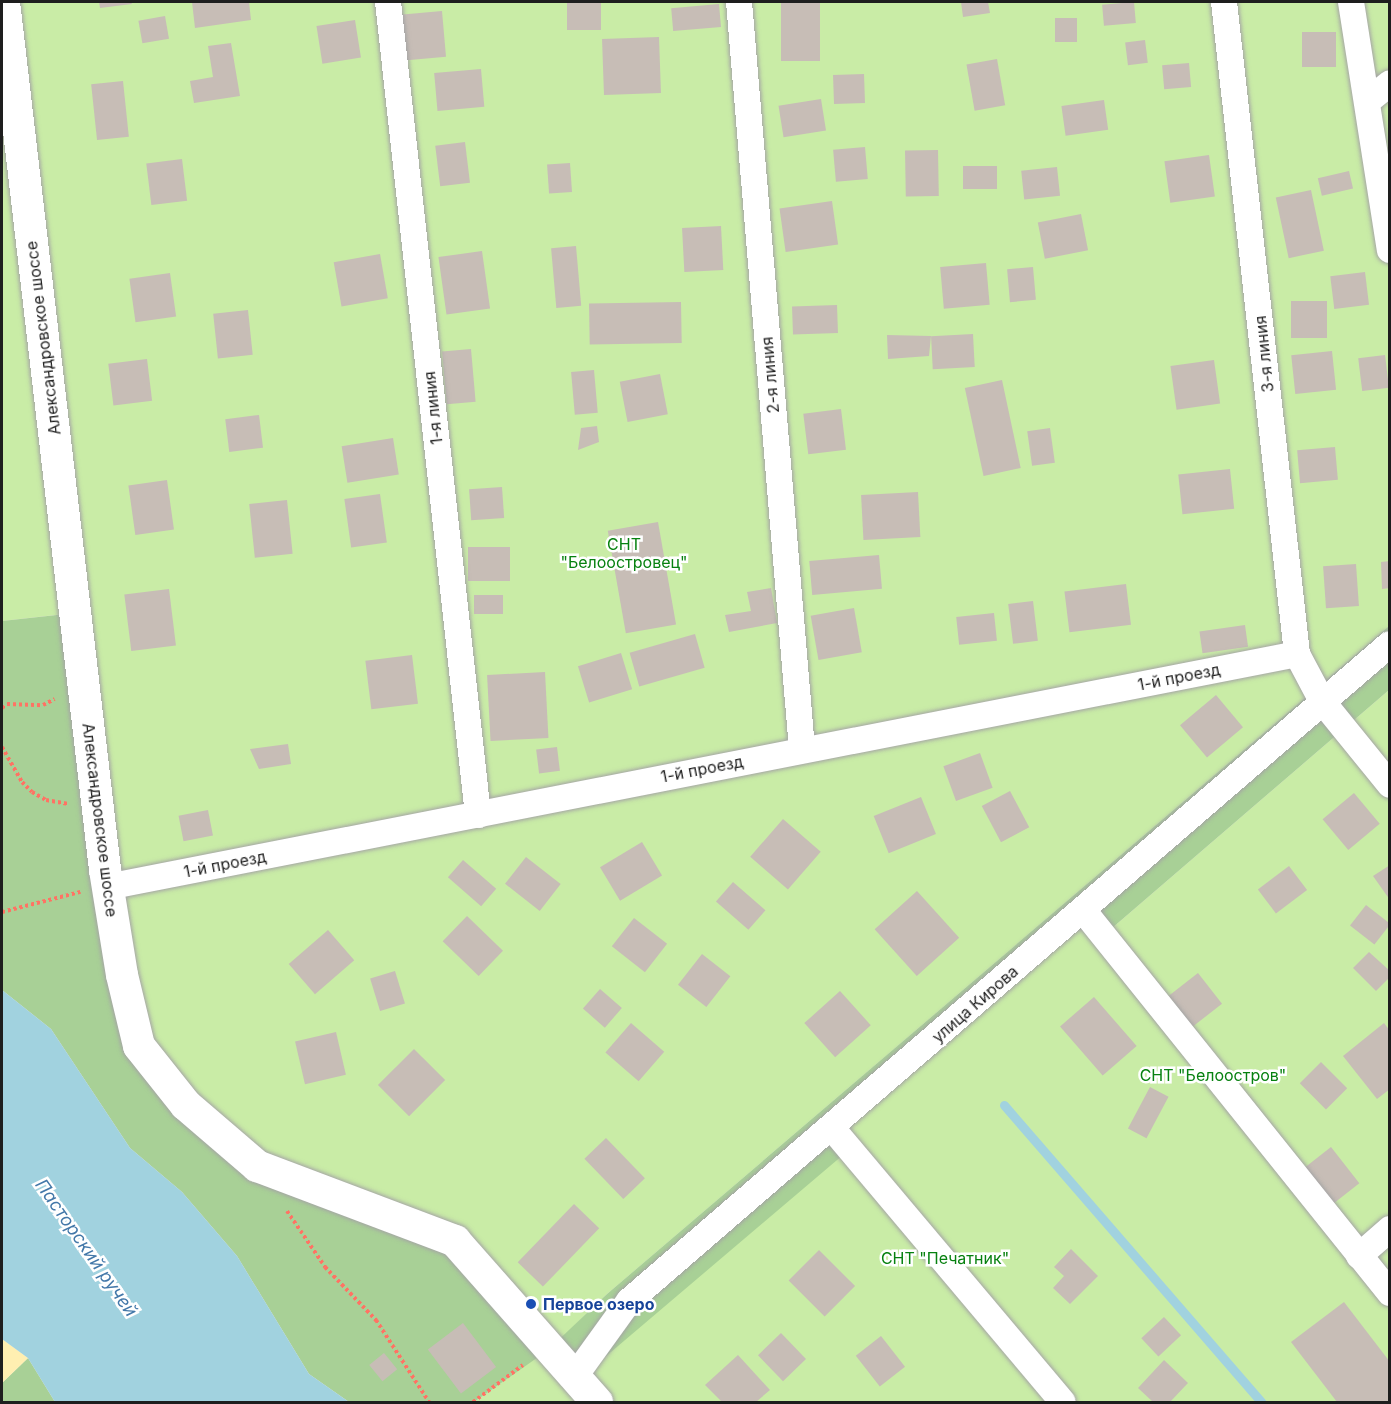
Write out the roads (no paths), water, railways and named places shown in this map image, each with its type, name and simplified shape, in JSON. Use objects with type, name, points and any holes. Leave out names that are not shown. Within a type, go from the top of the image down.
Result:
[{"type":"street","name":"Александровское шоссе","points":[[4,2],[96,803],[122,975],[139,1046],[186,1105],[257,1166],[455,1241],[597,1402]]},
{"type":"street","name":"1-я линия","points":[[388,2],[478,815]]},
{"type":"street","name":"2-я линия","points":[[739,2],[802,749]]},
{"type":"street","name":"3-я линия","points":[[1224,2],[1298,654],[1322,701],[1389,784]]},
{"type":"street","points":[[1351,2],[1368,101],[1389,250]]},
{"type":"street","points":[[1368,101],[1389,83]]},
{"type":"street","name":"улица Кирова","points":[[575,1376],[629,1300],[832,1128],[1389,644]]},
{"type":"street","name":"1-й проезд","points":[[107,887],[802,749],[1298,654]]},
{"type":"street","points":[[1083,910],[1389,1293]]},
{"type":"street","points":[[832,1128],[1064,1402]]},
{"type":"street","points":[[1359,1256],[1389,1230]]},
{"type":"water","name":"Пасторский ручей","points":[[2,990],[51,1029],[130,1148],[182,1192],[237,1256],[309,1374],[349,1402],[55,1402],[28,1358],[2,1339]]},
{"type":"waterway","points":[[1004,1105],[1261,1402]]},
{"type":"place","name":"Первое озеро","points":[[531,1304]]},
{"type":"park label","name":"СНТ \"Белоостровец\"","points":[[624,553]]},
{"type":"park label","name":"СНТ \"Белоостров\"","points":[[1213,1075]]},
{"type":"park label","name":"СНТ \"Печатник\"","points":[[945,1258]]}]
